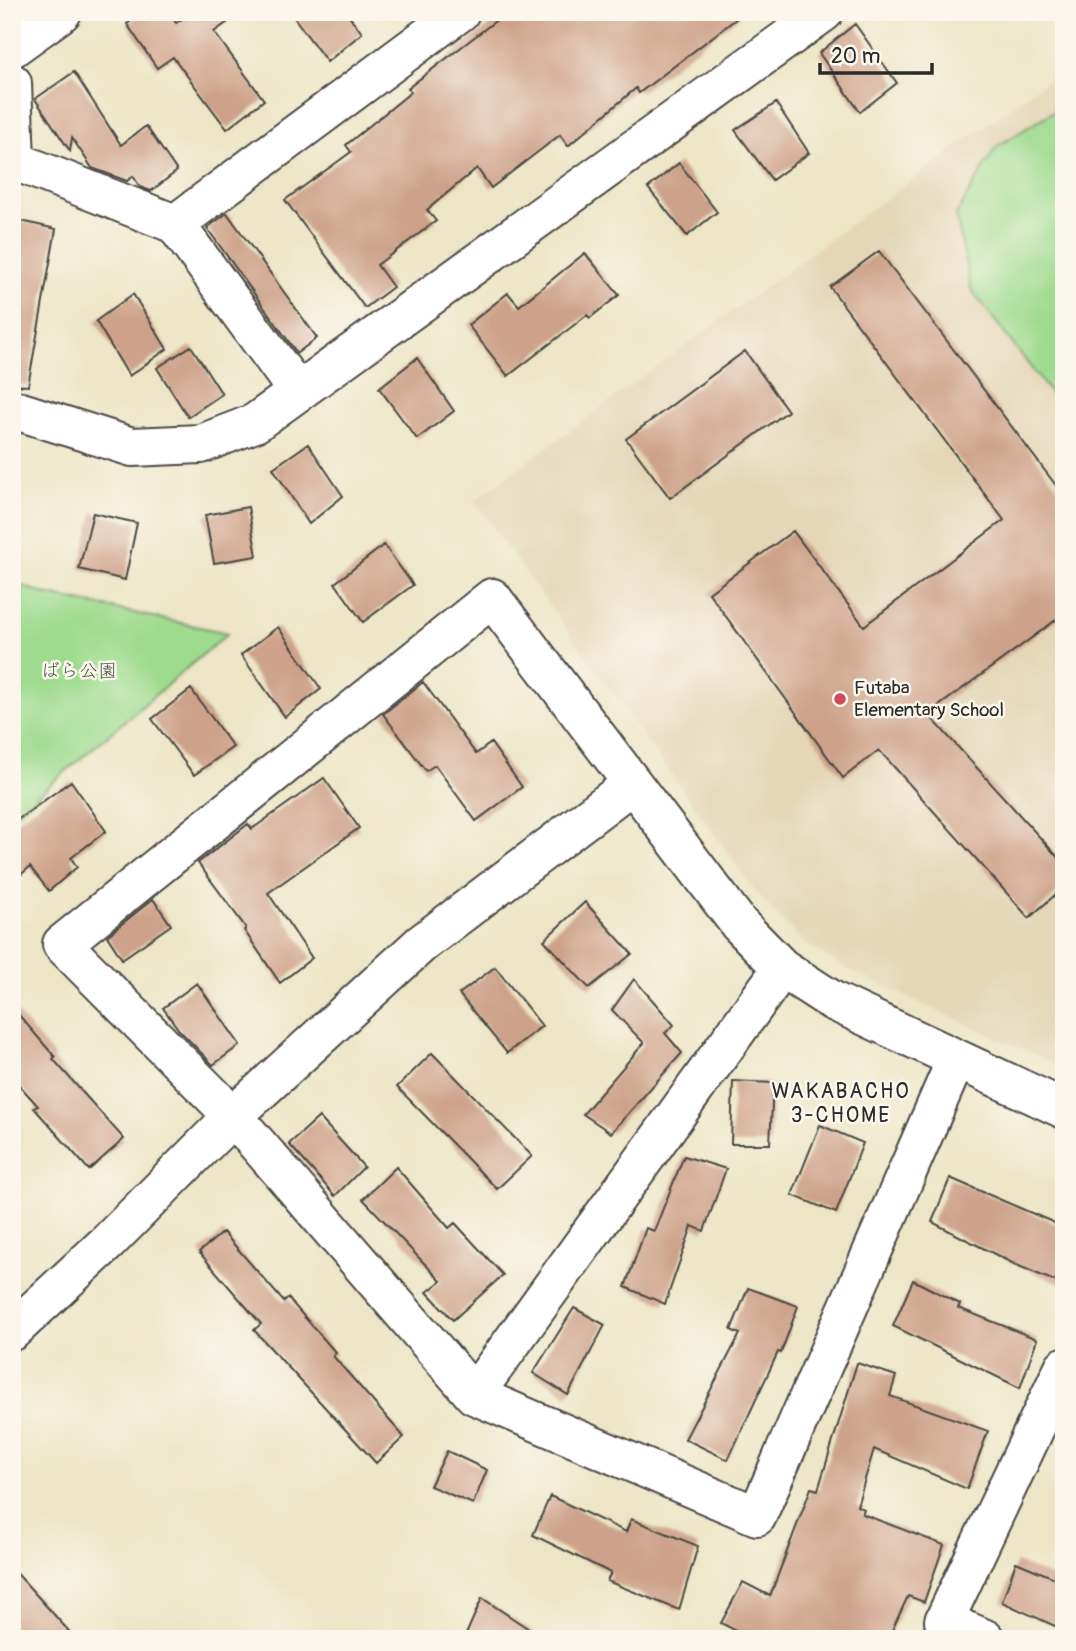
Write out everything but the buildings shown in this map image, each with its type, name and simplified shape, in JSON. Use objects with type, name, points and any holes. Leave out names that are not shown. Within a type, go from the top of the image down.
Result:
[{"type":"street","points":[[12,30],[13,12]]},
{"type":"street","points":[[12,48],[62,12]]},
{"type":"street","points":[[175,224],[460,12]]},
{"type":"street","points":[[12,409],[132,447],[201,444],[255,423],[824,12]]},
{"type":"street","points":[[12,83],[15,161],[175,224],[298,392]]},
{"type":"street","points":[[956,1060],[757,1516],[474,1395],[233,1116],[62,944],[492,598],[739,923],[782,968],[833,1001],[1064,1109]]},
{"type":"street","points":[[13,1328],[108,1242],[233,1116],[421,944],[632,784]]},
{"type":"street","points":[[474,1395],[782,968]]},
{"type":"street","points":[[985,1639],[944,1621],[1064,1367]]},
{"type":"shaded area","name":"Futaba Elementary School","points":[[1064,68],[1064,1068],[853,972],[804,943],[760,897],[474,501]]},
{"type":"green space","points":[[1064,105],[1064,411],[971,289],[956,215],[996,147]]},
{"type":"green space","name":"ばら公園","points":[[12,582],[45,594],[228,633],[12,817]]},
{"type":"place","name":"Futaba Elementary School","points":[[840,699]]},
{"type":"district","name":"WAKABACHO 3-CHOME","points":[[841,1103]]}]
